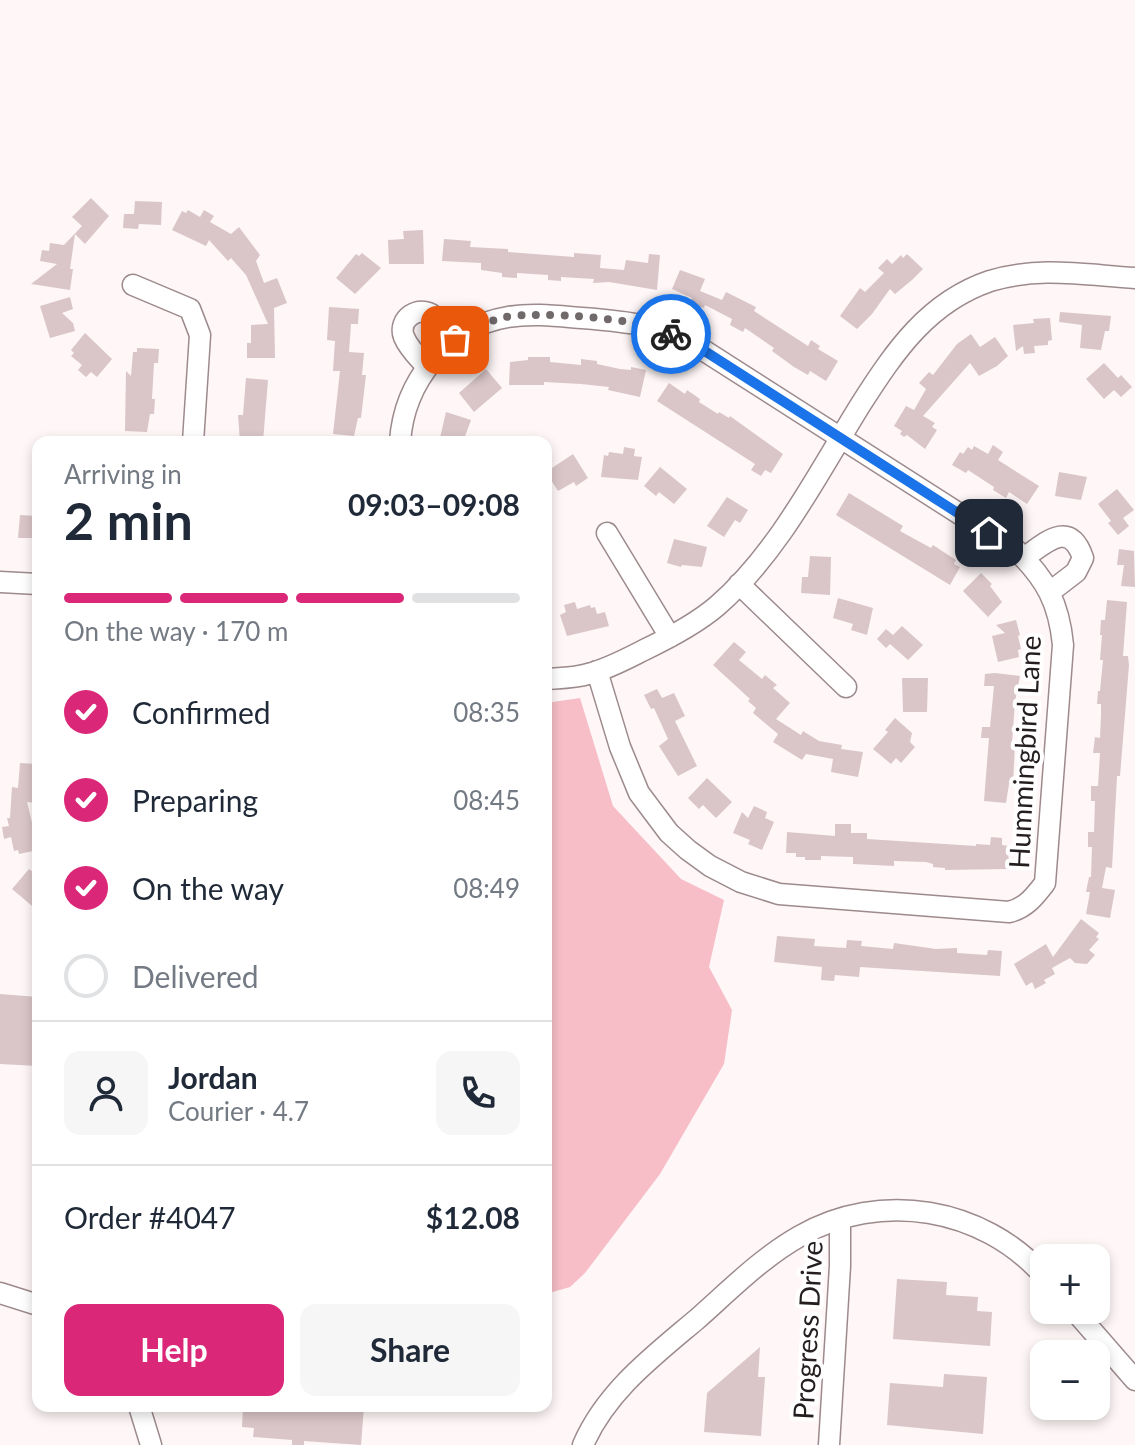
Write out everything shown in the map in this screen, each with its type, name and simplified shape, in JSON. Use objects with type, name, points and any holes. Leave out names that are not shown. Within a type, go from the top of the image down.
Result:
[{"type":"street","points":[[552,678],[588,675],[670,637],[714,608],[739,584],[779,533],[895,352],[929,315],[986,283],[1037,271],[1135,278]]},
{"type":"street","points":[[133,285],[190,309],[200,335],[193,436]]},
{"type":"street","points":[[427,367],[404,337],[402,326],[406,318],[427,312],[455,340]]},
{"type":"street","name":"Hummingbird Lane","points":[[401,436],[411,394],[427,367],[455,340],[489,321],[532,314],[645,325],[666,331],[700,348],[1024,558],[1035,568],[1050,592],[1063,645],[1045,883],[1032,900],[1009,912],[779,894],[741,882],[688,850],[669,833],[639,793],[620,747],[597,671]]},
{"type":"street","points":[[607,533],[670,637]]},
{"type":"street","points":[[1024,558],[1051,538],[1067,537],[1078,544],[1083,558],[1076,572],[1050,592]]},
{"type":"street","points":[[0,582],[32,584]]},
{"type":"street","points":[[739,584],[846,687]]},
{"type":"street","points":[[583,1445],[603,1408],[641,1366],[772,1253],[803,1234],[840,1219],[879,1209],[898,1208],[949,1216],[982,1229],[1030,1264]]},
{"type":"street","name":"Progress Drive","points":[[829,1445],[840,1219]]},
{"type":"street","points":[[0,1293],[32,1303]]},
{"type":"street","points":[[1086,1324],[1135,1380]]},
{"type":"street","points":[[141,1412],[151,1445]]},
{"type":"shaded area","points":[[580,698],[613,806],[681,879],[724,900],[709,967],[732,1010],[724,1064],[660,1174],[585,1273],[570,1287],[552,1292],[552,702]]},
{"type":"building","points":[[91,198],[109,216],[85,244],[75,234],[70,290],[31,284],[57,264],[40,261],[42,250],[49,251],[50,243],[64,245],[82,226],[72,217]]},
{"type":"building","points":[[135,201],[162,202],[161,225],[139,224],[138,229],[123,228],[124,214],[134,214]]},
{"type":"building","points":[[188,210],[200,217],[204,210],[214,216],[210,222],[231,234],[239,227],[260,255],[256,261],[264,283],[277,278],[287,303],[274,308],[275,358],[247,358],[251,325],[268,324],[246,275],[231,258],[228,261],[209,240],[206,246],[172,230],[182,211],[186,213]]},
{"type":"building","points":[[423,230],[424,264],[389,264],[388,240],[404,239],[403,231]]},
{"type":"building","points":[[444,239],[471,241],[470,247],[508,249],[508,252],[574,257],[574,253],[601,255],[600,268],[624,270],[626,260],[648,263],[649,254],[660,255],[657,290],[609,282],[593,283],[594,279],[561,277],[561,281],[548,280],[548,275],[517,273],[517,278],[502,277],[502,273],[481,270],[481,263],[442,261]]},
{"type":"building","points":[[362,253],[381,268],[355,294],[336,278],[356,254],[359,256]]},
{"type":"building","points":[[907,254],[923,269],[912,280],[895,294],[890,289],[857,329],[840,316],[860,288],[865,292],[884,273],[878,268],[887,259],[892,264],[901,255],[903,258]]},
{"type":"building","points":[[680,270],[705,279],[700,291],[722,300],[726,292],[756,307],[754,311],[808,346],[811,340],[820,346],[818,349],[838,361],[826,381],[810,371],[808,375],[794,367],[772,351],[774,348],[745,328],[743,332],[730,325],[732,319],[705,305],[704,308],[690,303],[692,298],[672,289]]},
{"type":"building","points":[[70,297],[73,309],[62,313],[73,323],[75,331],[50,338],[40,306]]},
{"type":"building","points":[[329,307],[359,309],[358,324],[351,324],[349,352],[364,353],[362,375],[366,375],[361,418],[358,418],[354,436],[333,434],[340,371],[333,371],[335,341],[327,340]]},
{"type":"building","points":[[1060,312],[1111,316],[1101,350],[1080,348],[1082,325],[1059,322]]},
{"type":"building","points":[[1050,318],[1052,340],[1048,341],[1048,345],[1034,346],[1035,353],[1024,354],[1023,346],[1016,351],[1013,325]]},
{"type":"building","points":[[85,333],[112,359],[97,377],[91,372],[86,377],[78,370],[82,365],[71,356],[74,353],[71,350]]},
{"type":"building","points":[[971,334],[980,347],[995,337],[1008,356],[979,376],[970,363],[923,416],[935,423],[932,427],[937,430],[925,449],[907,435],[904,437],[900,434],[902,431],[894,426],[906,406],[914,410],[926,389],[919,383],[929,372],[933,375],[957,344]]},
{"type":"building","points":[[137,348],[159,349],[158,363],[154,363],[154,414],[150,414],[147,432],[125,431],[126,371],[131,376],[133,352],[137,352]]},
{"type":"building","points":[[528,357],[550,357],[550,362],[581,365],[581,359],[620,369],[631,370],[631,367],[646,370],[640,397],[608,390],[609,387],[581,384],[544,382],[544,385],[509,385],[510,362],[528,360]]},
{"type":"building","points":[[1104,363],[1132,387],[1121,397],[1114,390],[1104,399],[1086,379]]},
{"type":"building","points":[[486,369],[502,388],[474,412],[459,393]]},
{"type":"building","points":[[246,378],[268,380],[263,436],[240,436],[238,415],[243,415]]},
{"type":"building","points":[[669,383],[685,394],[687,390],[718,414],[730,416],[783,454],[771,473],[765,470],[761,476],[751,470],[755,464],[657,401]]},
{"type":"building","points":[[446,412],[471,420],[465,436],[440,436]]},
{"type":"building","points":[[993,445],[1003,452],[998,460],[1039,486],[1027,504],[1009,492],[1006,498],[968,470],[966,473],[952,465],[960,452],[963,454],[968,447],[972,450],[974,446],[988,454]]},
{"type":"building","points":[[624,447],[635,449],[634,456],[642,457],[638,480],[601,477],[604,455],[608,456],[609,452],[623,454]]},
{"type":"building","points":[[573,454],[588,478],[576,486],[574,482],[558,491],[552,482],[552,468]]},
{"type":"building","points":[[660,467],[687,489],[674,504],[659,492],[656,496],[644,486]]},
{"type":"building","points":[[1059,472],[1087,477],[1081,500],[1055,496]]},
{"type":"building","points":[[1117,489],[1134,510],[1123,518],[1129,526],[1118,535],[1098,504]]},
{"type":"building","points":[[849,493],[903,526],[900,531],[931,548],[933,545],[956,560],[954,564],[960,567],[950,585],[836,515]]},
{"type":"building","points":[[727,497],[748,510],[740,523],[735,520],[724,537],[707,526]]},
{"type":"building","points":[[20,515],[32,516],[32,538],[18,538]]},
{"type":"building","points":[[674,539],[707,547],[702,567],[667,563]]},
{"type":"building","points":[[1119,549],[1134,551],[1135,587],[1121,586],[1124,565],[1117,565]]},
{"type":"building","points":[[810,556],[831,557],[830,595],[801,593],[802,577],[808,577]]},
{"type":"building","points":[[981,573],[992,584],[990,586],[1002,602],[988,617],[963,591]]},
{"type":"building","points":[[838,598],[873,608],[867,635],[851,630],[853,624],[833,618]]},
{"type":"building","points":[[1107,600],[1127,602],[1123,656],[1128,656],[1129,665],[1120,776],[1117,776],[1112,868],[1106,867],[1102,888],[1115,890],[1110,918],[1086,914],[1092,847],[1088,847],[1088,832],[1094,832],[1095,801],[1091,801],[1091,786],[1098,786],[1100,753],[1093,753],[1095,737],[1100,738],[1101,704],[1097,704],[1103,660],[1100,660],[1101,620],[1105,620]]},
{"type":"building","points":[[575,602],[577,609],[590,605],[591,608],[595,607],[597,614],[605,612],[609,626],[567,636],[560,615],[566,612],[564,605]]},
{"type":"building","points":[[1016,620],[1020,635],[1019,657],[998,662],[992,636],[1005,633],[996,625]]},
{"type":"building","points":[[902,626],[923,645],[908,660],[890,644],[886,648],[877,639],[886,629],[893,635]]},
{"type":"building","points":[[734,642],[746,652],[739,660],[762,679],[765,675],[777,685],[773,688],[790,703],[776,719],[801,735],[803,731],[819,741],[842,745],[841,749],[863,752],[858,777],[831,772],[833,759],[806,754],[802,760],[773,742],[778,734],[753,713],[756,708],[748,701],[750,699],[713,665]]},
{"type":"building","points":[[985,674],[1020,676],[1012,743],[1015,743],[1013,785],[1009,784],[1006,803],[984,801],[989,738],[981,738],[982,727],[990,727],[994,686],[984,686]]},
{"type":"building","points":[[902,678],[928,678],[927,712],[903,712]]},
{"type":"building","points":[[657,689],[662,698],[674,693],[685,716],[675,721],[697,766],[678,776],[659,746],[668,739],[654,708],[651,709],[644,695]]},
{"type":"building","points":[[895,718],[912,733],[910,742],[915,747],[901,763],[896,758],[891,764],[873,749]]},
{"type":"building","points":[[20,763],[32,764],[32,802],[27,802],[32,823],[32,851],[19,854],[18,850],[14,851],[11,837],[4,839],[2,827],[9,826],[7,818],[10,818],[12,787],[18,788]]},
{"type":"building","points":[[707,778],[732,802],[716,818],[703,805],[699,809],[688,798]]},
{"type":"building","points":[[754,806],[767,812],[765,818],[774,822],[762,850],[748,844],[750,840],[733,833],[742,812],[748,818]]},
{"type":"building","points":[[835,824],[851,824],[851,833],[867,833],[867,839],[976,846],[990,845],[991,837],[1002,838],[1002,845],[1009,846],[1008,869],[945,870],[926,862],[894,861],[894,866],[853,864],[853,857],[821,856],[821,860],[805,860],[805,857],[796,857],[796,853],[786,853],[787,832],[835,836]]},
{"type":"building","points":[[29,869],[32,871],[32,906],[12,889]]},
{"type":"building","points":[[1081,919],[1099,933],[1096,937],[1099,939],[1089,950],[1095,955],[1087,964],[1075,963],[1070,958],[1052,968],[1055,974],[1044,980],[1046,983],[1035,989],[1032,982],[1026,986],[1014,964],[1046,944],[1053,957]]},
{"type":"building","points":[[777,936],[815,939],[814,946],[846,948],[847,940],[862,941],[861,946],[893,949],[894,943],[936,949],[957,948],[957,953],[987,955],[988,950],[1002,951],[1000,976],[860,967],[859,977],[835,975],[834,981],[821,980],[822,967],[774,962]]},
{"type":"building","points":[[0,994],[32,997],[32,1066],[0,1064]]},
{"type":"building","points":[[897,1279],[947,1282],[946,1295],[978,1297],[977,1311],[992,1312],[990,1346],[893,1339]]},
{"type":"building","points":[[760,1347],[758,1377],[765,1377],[761,1436],[704,1432],[707,1393]]},
{"type":"building","points":[[944,1374],[987,1377],[983,1434],[887,1425],[890,1383],[943,1387]]},
{"type":"building","points":[[243,1412],[364,1412],[361,1445],[304,1441],[304,1445],[292,1445],[292,1440],[253,1437],[254,1428],[242,1427]]},
{"type":"way so far","points":[[455,340],[489,321],[532,314],[628,322],[671,334]]},
{"type":"route","points":[[671,334],[700,348],[989,533]]}]
